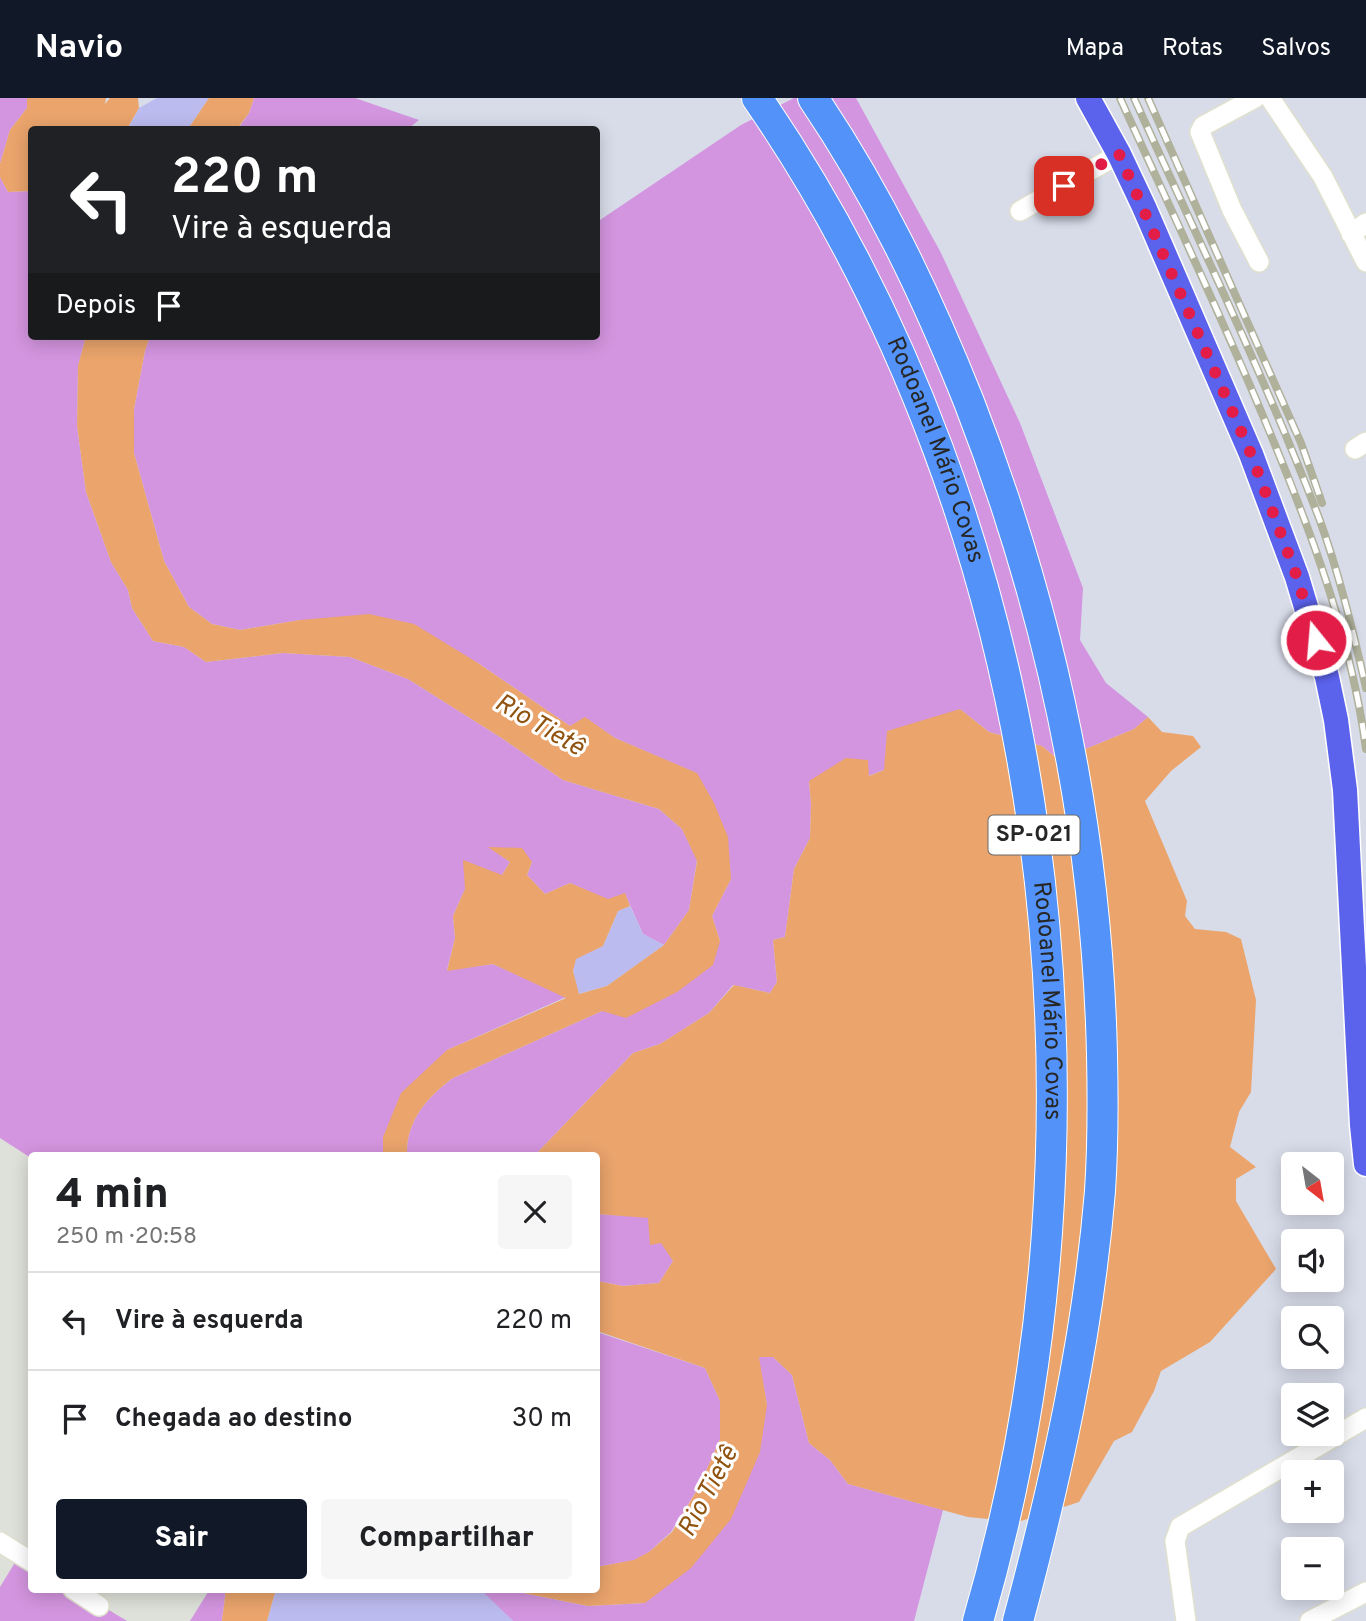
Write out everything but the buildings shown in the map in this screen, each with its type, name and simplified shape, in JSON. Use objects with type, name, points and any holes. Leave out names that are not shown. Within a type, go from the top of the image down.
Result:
[{"type":"highway","name":"Rodoanel Mário Covas","points":[[757,98],[827,206],[861,271],[930,427],[979,570],[1000,646],[1030,802],[1042,898],[1050,999],[1050,1175],[1043,1273],[1024,1420],[1001,1534],[978,1621]]},
{"type":"highway","name":"Rodoanel Mário Covas","points":[[813,98],[858,168],[923,291],[1000,484],[1043,624],[1082,813],[1101,1002],[1100,1189],[1077,1365],[1052,1490],[1018,1621]]},
{"type":"main road","points":[[1088,98],[1119,154],[1251,454],[1297,577],[1327,677],[1336,720],[1345,790],[1366,1164]]},
{"type":"street","points":[[1255,98],[1203,126],[1200,132],[1232,210],[1259,262]]},
{"type":"street","points":[[1270,98],[1358,229],[1366,262]]},
{"type":"street","points":[[1020,211],[1119,154]]},
{"type":"street","points":[[1186,1621],[1175,1541],[1180,1527],[1366,1418]]},
{"type":"street","points":[[0,1542],[28,1560]]},
{"type":"street","points":[[1310,1621],[1366,1592]]},
{"type":"street","points":[[79,1593],[99,1606]]},
{"type":"shaded area","points":[[0,98],[27,98],[27,108],[10,130],[0,164]]},
{"type":"shaded area","points":[[254,98],[355,98],[419,120],[412,126],[240,126],[249,113]]},
{"type":"shaded area","points":[[794,98],[856,98],[941,253],[1020,423],[1083,588],[1080,640],[1106,683],[1148,717],[1134,729],[1059,760],[1042,746],[989,732],[960,709],[884,770],[868,776],[809,781],[810,838],[794,869],[785,937],[773,940],[777,982],[770,993],[733,985],[709,1013],[660,1044],[633,1053],[538,1152],[407,1152],[410,1131],[420,1111],[435,1093],[453,1078],[602,1011],[720,941],[712,916],[731,879],[696,773],[615,738],[585,718],[570,726],[478,663],[300,620],[240,630],[212,624],[189,607],[164,561],[134,453],[134,409],[145,351],[149,340],[600,340],[600,220],[741,125]]},
{"type":"shaded area","points":[[0,177],[8,192],[28,191],[28,340],[85,340],[78,366],[77,426],[86,492],[111,562],[128,590],[132,608],[153,641],[184,647],[206,662],[283,653],[350,657],[408,679],[563,780],[659,809],[682,829],[697,860],[689,910],[664,945],[643,934],[625,894],[608,900],[570,883],[545,894],[527,875],[532,862],[489,847],[510,862],[502,875],[465,889],[453,916],[455,938],[447,970],[493,964],[566,997],[447,1050],[383,1137],[383,1152],[28,1152],[28,1156],[0,1138]]},
{"type":"shaded area","points":[[0,1138],[28,1156],[28,1561],[19,1556],[0,1587]]},
{"type":"shaded area","points":[[600,1214],[648,1217],[673,1261],[659,1283],[623,1286],[600,1282]]},
{"type":"shaded area","points":[[600,1333],[705,1368],[720,1401],[720,1439],[700,1485],[671,1532],[649,1552],[635,1560],[600,1566]]},
{"type":"shaded area","points":[[758,1357],[773,1357],[792,1375],[809,1443],[830,1460],[848,1484],[943,1510],[914,1621],[513,1621],[482,1593],[523,1593],[588,1606],[645,1603],[767,1405]]},
{"type":"shaded area","points":[[19,1556],[28,1561],[28,1593],[81,1593],[127,1621],[0,1621],[0,1587]]},
{"type":"shaded area","points":[[81,1593],[208,1593],[190,1621],[127,1621]]},
{"type":"shaded area","points":[[208,1593],[226,1593],[222,1621],[190,1621]]},
{"type":"sand","points":[[157,98],[209,98],[190,126],[129,126],[139,108]]},
{"type":"sand","points":[[630,906],[643,934],[664,945],[607,986],[578,994],[573,970],[576,958],[603,946],[618,911]]},
{"type":"sand","points":[[275,1593],[484,1593],[513,1621],[267,1621]]},
{"type":"water","points":[[27,98],[106,98],[105,104],[110,98],[138,98],[139,108],[129,126],[28,126],[28,191],[8,192],[0,177],[0,164],[10,130],[27,108]]},
{"type":"water","points":[[209,98],[254,98],[249,113],[239,126],[190,126]]},
{"type":"water","name":"Rio Tietê","points":[[85,340],[149,340],[134,409],[134,453],[164,561],[189,607],[212,624],[240,630],[300,620],[369,614],[414,624],[478,663],[570,726],[585,717],[615,738],[697,773],[714,803],[728,837],[731,879],[712,916],[720,941],[713,965],[677,992],[626,1018],[602,1011],[453,1078],[435,1093],[420,1111],[410,1131],[407,1152],[383,1152],[383,1137],[401,1093],[447,1050],[566,998],[493,964],[447,971],[455,938],[453,916],[465,889],[463,860],[502,875],[510,862],[488,847],[522,848],[532,862],[527,875],[545,894],[570,883],[608,899],[625,893],[630,906],[618,911],[603,946],[576,959],[573,971],[579,994],[607,986],[664,945],[689,910],[697,861],[682,829],[659,809],[563,780],[408,679],[350,657],[283,653],[206,662],[184,647],[153,641],[132,608],[128,590],[111,562],[86,492],[77,426],[78,366]]},
{"type":"water","name":"Rio Tietê","points":[[960,709],[989,732],[1042,746],[1059,760],[1134,729],[1148,717],[1162,732],[1193,736],[1201,747],[1171,771],[1145,801],[1187,901],[1185,916],[1195,929],[1226,932],[1241,939],[1256,1000],[1251,1092],[1239,1112],[1230,1147],[1256,1167],[1236,1179],[1236,1201],[1276,1269],[1210,1342],[1161,1371],[1154,1391],[1132,1432],[1114,1441],[1079,1502],[1018,1522],[968,1517],[848,1484],[830,1460],[809,1443],[792,1375],[773,1357],[759,1357],[767,1405],[760,1452],[731,1519],[691,1568],[645,1603],[588,1606],[523,1593],[600,1593],[600,1566],[634,1560],[649,1552],[672,1532],[700,1485],[720,1439],[720,1401],[705,1368],[600,1332],[600,1282],[623,1286],[659,1283],[673,1261],[661,1243],[650,1245],[648,1218],[600,1214],[600,1152],[538,1152],[633,1053],[660,1044],[709,1013],[734,985],[770,993],[777,982],[773,940],[785,937],[794,869],[810,838],[809,781],[846,758],[868,760],[869,776],[884,770],[887,731]]},
{"type":"water","points":[[226,1593],[275,1593],[267,1621],[222,1621]]},
{"type":"railway","points":[[1120,98],[1232,345],[1314,545],[1340,625],[1366,749]]},
{"type":"railway","points":[[1134,98],[1253,359],[1319,518],[1351,624],[1366,688]]},
{"type":"railway","points":[[1148,98],[1301,443],[1322,503]]},
{"type":"route","points":[[1064,186],[1119,154],[1251,454],[1297,577],[1316,640]]}]
